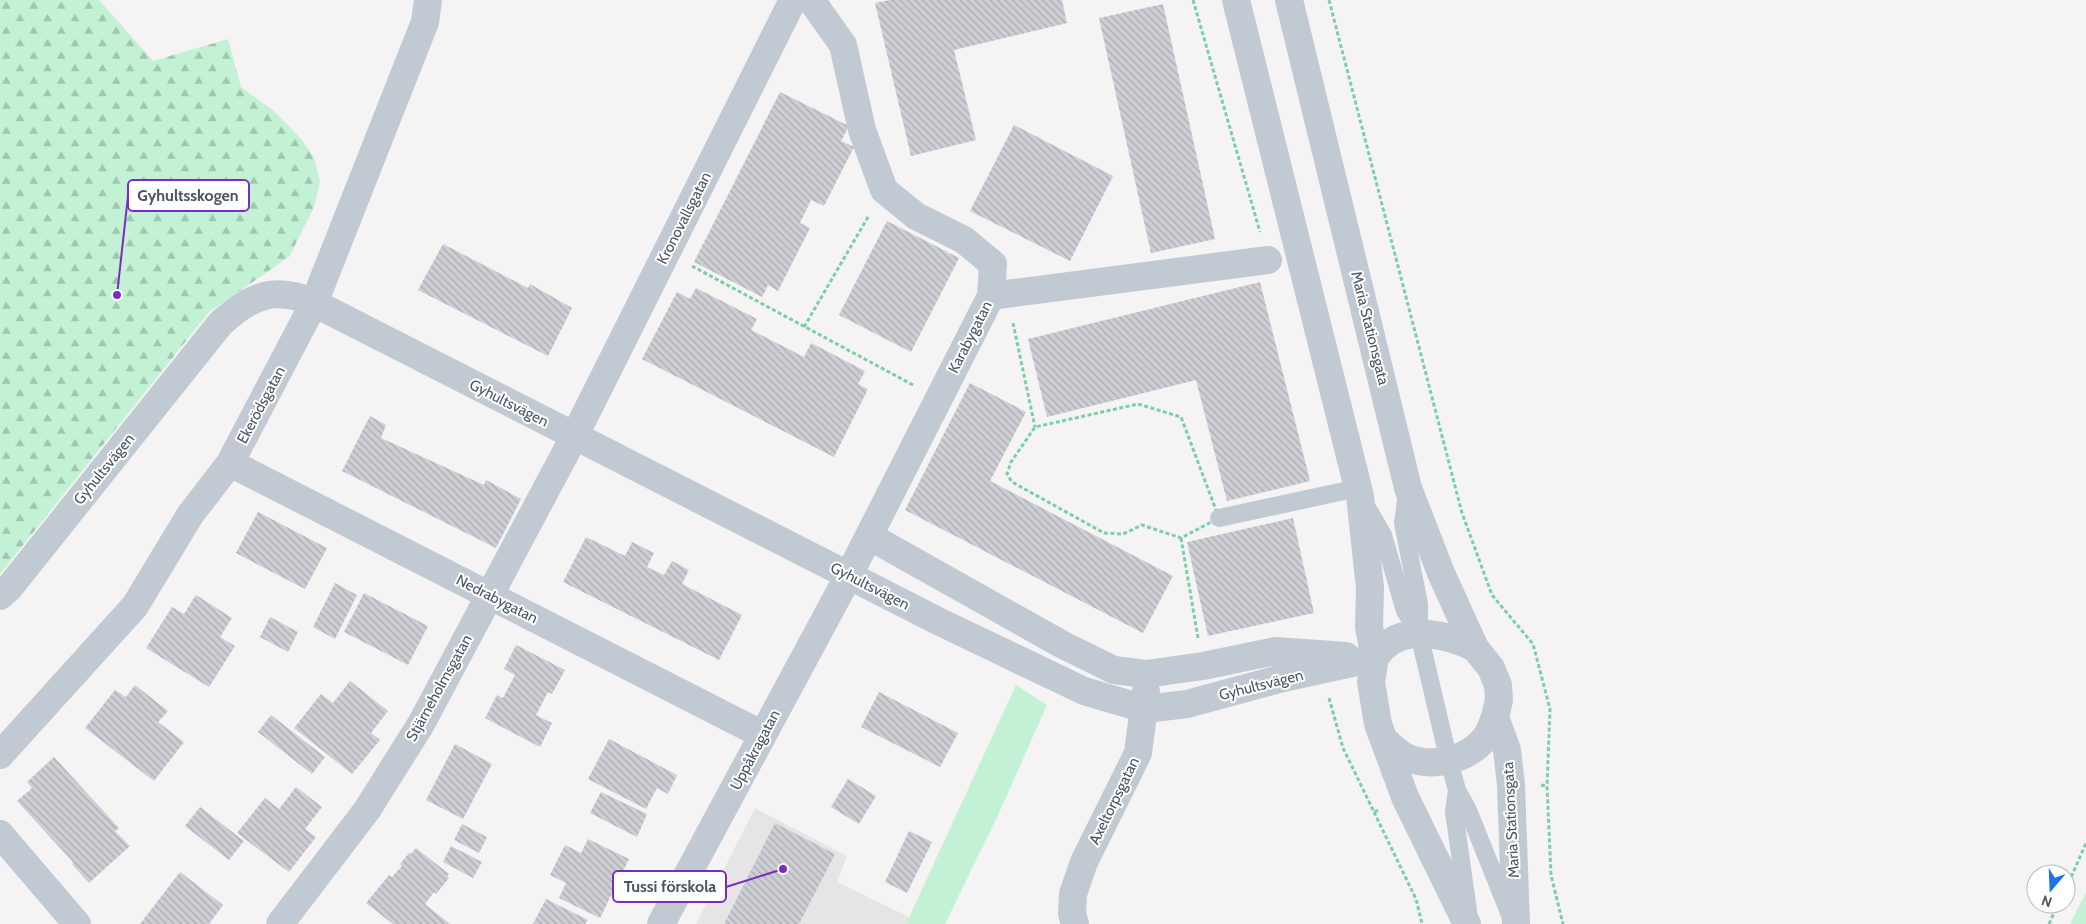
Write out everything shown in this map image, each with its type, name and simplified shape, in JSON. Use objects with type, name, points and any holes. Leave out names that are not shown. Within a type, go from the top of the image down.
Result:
[{"type":"street","name":"Ekerödsgatan","points":[[0,755],[135,606],[190,514],[230,463],[314,303],[421,31],[428,0]]},
{"type":"street","name":"Kronovallsgatan","points":[[574,437],[794,0]]},
{"type":"street","points":[[811,0],[843,45],[862,130],[884,190]]},
{"type":"street","name":"Maria Stationsgata","points":[[1236,0],[1359,492],[1370,588],[1369,627],[1375,658],[1371,682],[1378,724],[1386,742],[1394,772],[1405,797],[1468,924]]},
{"type":"street","name":"Maria Stationsgata","points":[[1289,0],[1408,488],[1441,573],[1475,648],[1491,668],[1498,685],[1499,700],[1495,717],[1486,738],[1468,754],[1449,761],[1424,762],[1406,758],[1386,742]]},
{"type":"street","name":"Karabygatan","points":[[850,576],[939,399],[999,295],[993,264],[964,240],[916,216],[884,190]]},
{"type":"street","points":[[999,295],[1268,260]]},
{"type":"street","name":"Gyhultsvägen","points":[[0,596],[220,324],[234,311],[257,298],[279,293],[290,294],[314,303],[574,437],[1084,691],[1145,709],[1187,704],[1283,678],[1375,658]]},
{"type":"street","name":"Stjärneholmsgatan","points":[[280,924],[367,810],[421,724],[574,437]]},
{"type":"street","name":"Nedrabygatan","points":[[230,463],[763,735]]},
{"type":"street","name":"Gyhultsvägen","points":[[870,536],[1062,646],[1114,670],[1146,674],[1203,666],[1276,651],[1375,658]]},
{"type":"street","name":"Uppåkragatan","points":[[661,924],[850,576]]},
{"type":"street","name":"Maria Stationsgata","points":[[1375,658],[1385,646],[1401,637],[1419,634],[1444,636],[1460,640],[1475,648]]},
{"type":"street","name":"Axeltorpsgatan","points":[[1075,924],[1072,914],[1073,894],[1084,862],[1138,753],[1145,709],[1146,674]]},
{"type":"street","name":"Maria Stationsgata","points":[[1495,717],[1507,750],[1511,785],[1514,924]]},
{"type":"street","points":[[0,834],[77,924]]},
{"type":"lane","points":[[1408,488],[1403,523],[1419,604],[1419,634],[1449,761],[1457,790],[1468,810],[1514,924]]},
{"type":"lane","points":[[1219,518],[1359,492],[1383,535],[1405,610],[1419,634]]},
{"type":"lane","points":[[1457,790],[1454,812],[1468,924]]},
{"type":"path","points":[[1329,0],[1462,513],[1492,595],[1533,644],[1550,709],[1547,786]]},
{"type":"path","points":[[804,327],[884,190]]},
{"type":"path","points":[[667,253],[939,399]]},
{"type":"path","points":[[999,295],[1035,427]]},
{"type":"path","points":[[1138,404],[1181,417],[1219,518],[1181,538],[1142,525],[1124,534],[1104,533],[1012,482],[1007,474],[1010,462],[1035,427],[1138,404]]},
{"type":"path","points":[[1181,538],[1203,666]]},
{"type":"path","points":[[1374,812],[1416,899],[1422,924]]},
{"type":"path","points":[[2076,866],[2086,843]]},
{"type":"shaded area","points":[[755,808],[847,856],[837,882],[909,917],[906,924],[696,924]]},
{"type":"green space","points":[[0,0],[99,0],[153,61],[228,39],[241,87],[275,112],[302,140],[314,158],[320,182],[314,207],[289,257],[209,312],[0,574]]},
{"type":"green space","points":[[1016,685],[1047,705],[999,813],[945,924],[906,924]]},
{"type":"green space","points":[[2086,892],[2086,924],[2070,924]]},
{"type":"building","points":[[890,0],[1062,0],[1067,23],[954,50],[976,140],[911,156],[875,3]]},
{"type":"building","points":[[1163,4],[1215,239],[1151,253],[1099,18]]},
{"type":"building","points":[[780,92],[849,126],[841,141],[854,147],[824,206],[811,200],[800,223],[810,228],[778,291],[768,285],[762,297],[694,262]]},
{"type":"building","points":[[1014,125],[1113,176],[1070,261],[970,211]]},
{"type":"building","points":[[887,221],[959,258],[911,352],[839,315]]},
{"type":"building","points":[[443,244],[528,288],[530,284],[572,308],[548,356],[418,290]]},
{"type":"building","points":[[1260,282],[1310,481],[1227,501],[1196,380],[1047,417],[1028,339]]},
{"type":"building","points":[[696,288],[757,319],[751,330],[804,357],[811,343],[865,371],[858,384],[868,389],[834,457],[642,359],[677,292],[690,299]]},
{"type":"building","points":[[970,383],[1026,412],[990,481],[1173,576],[1143,633],[905,510]]},
{"type":"building","points":[[370,416],[386,425],[381,438],[484,485],[486,480],[521,499],[496,548],[342,471]]},
{"type":"building","points":[[258,512],[327,548],[305,589],[236,553]]},
{"type":"building","points":[[1293,518],[1314,613],[1208,636],[1187,542]]},
{"type":"building","points":[[586,537],[625,556],[632,542],[654,553],[647,567],[664,575],[672,561],[689,570],[682,584],[742,615],[719,660],[563,582]]},
{"type":"building","points":[[335,583],[357,595],[335,639],[313,627]]},
{"type":"building","points":[[364,593],[428,626],[408,665],[344,632]]},
{"type":"building","points":[[196,595],[232,618],[220,637],[235,646],[209,687],[146,648],[172,607],[184,614]]},
{"type":"building","points":[[270,617],[298,632],[288,652],[260,637]]},
{"type":"building","points":[[516,645],[565,670],[552,694],[548,692],[536,715],[552,723],[540,747],[485,718],[497,695],[503,698],[515,675],[504,669]]},
{"type":"building","points":[[350,681],[388,711],[371,733],[380,740],[352,774],[294,728],[321,694],[333,703]]},
{"type":"building","points":[[135,685],[168,711],[158,722],[184,742],[154,781],[85,728],[115,690],[126,697]]},
{"type":"building","points":[[879,692],[958,733],[940,767],[861,727]]},
{"type":"building","points":[[271,715],[325,757],[312,774],[258,732]]},
{"type":"building","points":[[609,739],[677,775],[668,794],[657,788],[646,809],[588,779]]},
{"type":"building","points":[[455,744],[492,764],[463,819],[426,800]]},
{"type":"building","points":[[54,757],[119,828],[115,831],[130,846],[89,883],[72,864],[73,862],[17,801],[32,788],[27,782]]},
{"type":"building","points":[[848,779],[876,796],[859,824],[831,807]]},
{"type":"building","points":[[296,787],[322,807],[305,829],[316,837],[289,872],[237,833],[265,798],[279,809]]},
{"type":"building","points":[[601,792],[647,814],[637,837],[590,813]]},
{"type":"building","points":[[200,807],[244,841],[229,860],[185,826]]},
{"type":"building","points":[[775,823],[835,854],[799,924],[724,924]]},
{"type":"building","points":[[462,824],[487,837],[479,853],[454,840]]},
{"type":"building","points":[[909,831],[932,842],[907,893],[885,882]]},
{"type":"building","points":[[588,839],[629,859],[600,918],[559,898],[566,883],[550,875],[565,845],[581,853]]},
{"type":"building","points":[[451,846],[482,862],[473,878],[443,862]]},
{"type":"building","points":[[416,848],[449,874],[447,876],[449,878],[436,894],[434,892],[425,904],[450,924],[393,924],[366,903],[389,875],[392,877],[402,866],[400,864],[409,853],[411,854]]},
{"type":"building","points":[[180,872],[223,905],[209,924],[140,924]]},
{"type":"building","points":[[546,899],[588,920],[585,924],[533,924]]},
{"type":"place","name":"Gyhultsskogen","points":[[117,295]]},
{"type":"place","name":"Tussi förskola","points":[[783,869]]}]
